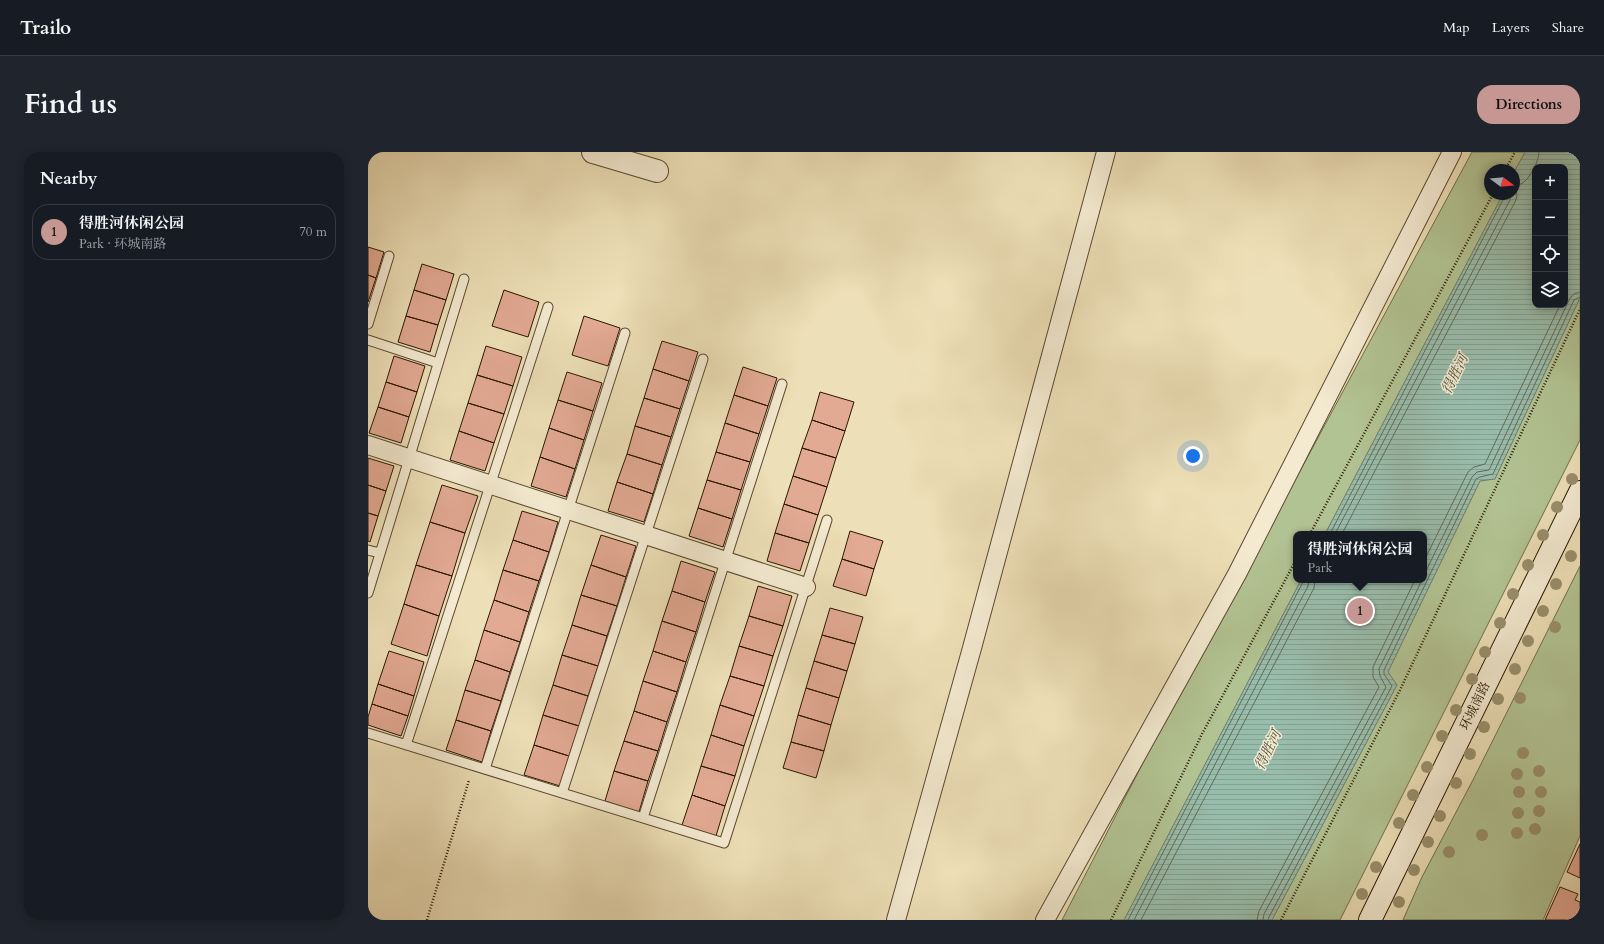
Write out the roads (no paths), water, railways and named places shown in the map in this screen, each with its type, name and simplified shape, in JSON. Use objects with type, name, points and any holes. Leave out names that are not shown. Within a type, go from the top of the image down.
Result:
[{"type":"main road","points":[[594,152],[657,171]]},
{"type":"main road","name":"环城南路","points":[[1370,920],[1580,492]]},
{"type":"street","points":[[896,920],[972,648],[1106,152]]},
{"type":"street","points":[[1045,920],[1238,574],[1452,152]]},
{"type":"street","points":[[368,445],[806,586]]},
{"type":"lane","points":[[368,324],[389,256]]},
{"type":"lane","points":[[368,593],[464,279]]},
{"type":"lane","points":[[406,745],[548,307]]},
{"type":"lane","points":[[485,769],[625,333]]},
{"type":"lane","points":[[368,340],[438,363]]},
{"type":"lane","points":[[562,793],[703,359]]},
{"type":"lane","points":[[643,818],[782,384]]},
{"type":"lane","points":[[368,733],[724,843],[827,520]]},
{"type":"lane","points":[[368,550],[380,553]]},
{"type":"water","name":"得胜河","points":[[1525,152],[1580,152],[1580,298],[1495,479],[1480,481],[1388,672],[1397,685],[1272,920],[1124,920],[1299,583],[1427,583],[1427,531],[1327,531],[1500,200],[1520,200],[1520,164],[1518,164]]},
{"type":"place","name":"得胜河休闲公园","points":[[1360,611]]}]
